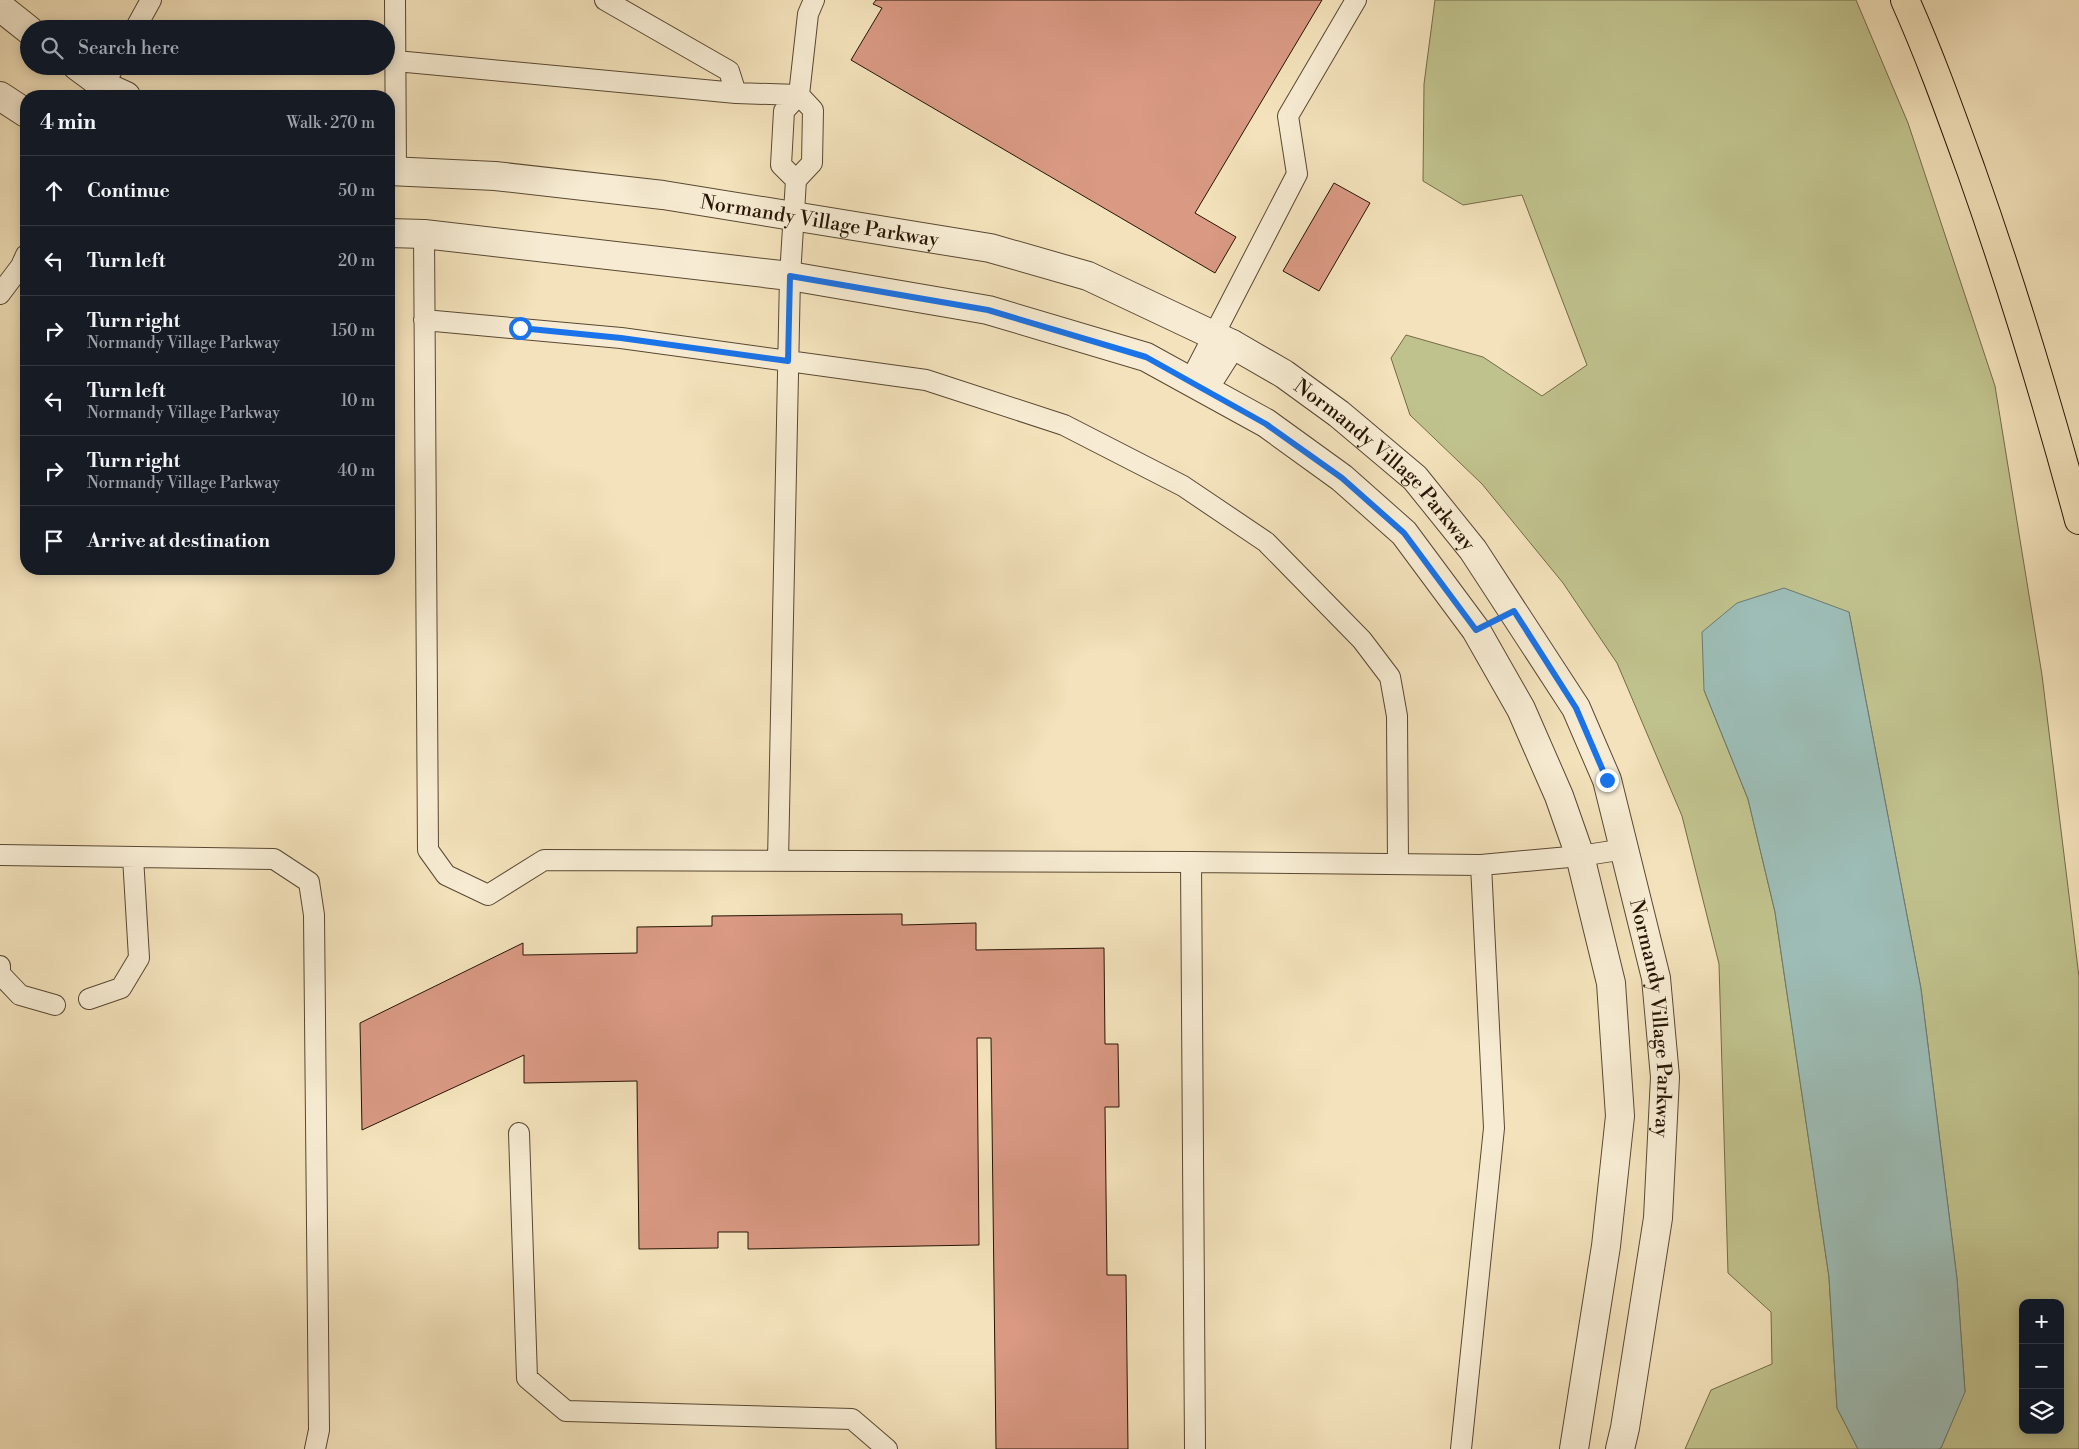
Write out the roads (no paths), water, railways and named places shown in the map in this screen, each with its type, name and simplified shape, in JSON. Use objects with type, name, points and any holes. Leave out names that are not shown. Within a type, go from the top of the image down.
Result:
[{"type":"highway","points":[[1905,0],[1931,59],[1992,230],[2047,402],[2079,520]]},
{"type":"street","points":[[0,7],[20,23]]},
{"type":"street","points":[[93,75],[111,86]]},
{"type":"street","points":[[0,96],[20,109]]},
{"type":"street","name":"Normandy Village Parkway","points":[[395,171],[495,176],[663,195],[990,248],[1088,276],[1223,340],[1284,374],[1339,414],[1415,478],[1473,550],[1576,708],[1607,780],[1656,978],[1665,1077],[1658,1218],[1627,1419],[1620,1449]]},
{"type":"street","name":"Normandy Village Parkway","points":[[395,233],[424,234],[790,276],[988,310],[1146,357],[1266,424],[1342,478],[1404,533],[1476,630],[1522,709],[1559,796],[1580,856],[1610,983],[1620,1116],[1606,1246],[1574,1449]]},
{"type":"street","points":[[1197,385],[1223,340]]},
{"type":"street","points":[[1476,630],[1514,611]]},
{"type":"lane","points":[[395,0],[395,90]]},
{"type":"lane","points":[[605,0],[729,71],[736,93]]},
{"type":"lane","points":[[796,180],[781,165],[784,111],[799,95],[808,14],[814,0]]},
{"type":"lane","points":[[1223,340],[1297,174],[1288,116],[1356,0]]},
{"type":"lane","points":[[139,20],[146,3]]},
{"type":"lane","points":[[396,61],[736,93],[799,95],[813,110],[812,163],[796,180],[790,276],[778,860]]},
{"type":"lane","points":[[424,234],[428,850],[446,875],[488,894],[544,860],[1481,865],[1580,856],[1624,849]]},
{"type":"lane","points":[[0,294],[20,268]]},
{"type":"lane","points":[[424,320],[621,338],[926,380],[1064,425],[1183,486],[1266,542],[1362,640],[1390,677],[1397,716],[1398,864]]},
{"type":"lane","points":[[0,855],[274,859],[309,882],[314,915],[319,1430],[314,1449]]},
{"type":"lane","points":[[89,999],[121,988],[139,958],[134,857]]},
{"type":"lane","points":[[1191,862],[1195,1449]]},
{"type":"lane","points":[[1461,1449],[1494,1128],[1481,865]]},
{"type":"lane","points":[[0,966],[0,974],[20,995],[55,1005]]},
{"type":"lane","points":[[519,1133],[527,1378],[566,1411],[852,1419],[887,1449]]},
{"type":"water","points":[[1784,588],[1849,612],[1921,989],[1957,1279],[1965,1392],[1941,1448],[1938,1449],[1858,1449],[1837,1408],[1829,1277],[1775,912],[1748,799],[1704,690],[1702,632],[1737,603]]}]
